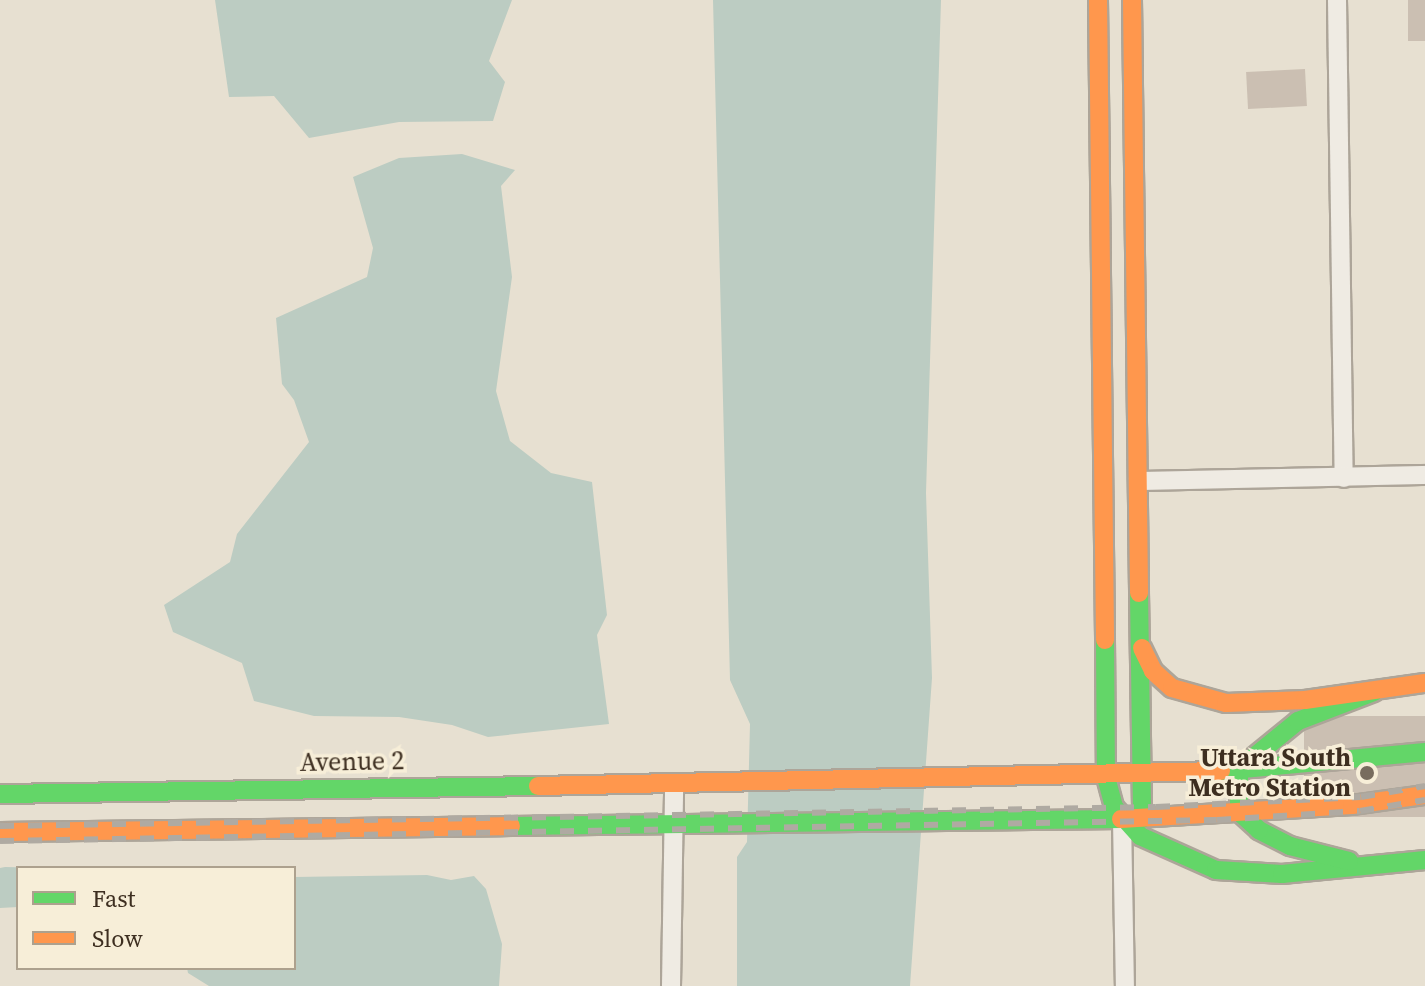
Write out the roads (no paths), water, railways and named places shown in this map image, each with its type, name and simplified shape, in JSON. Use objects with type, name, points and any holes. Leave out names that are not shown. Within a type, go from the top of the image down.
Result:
[{"type":"main road","points":[[1098,0],[1106,777],[1122,819],[1165,851],[1216,870],[1282,874],[1425,860]]},
{"type":"main road","points":[[1132,0],[1141,645],[1139,774],[1142,819]]},
{"type":"main road","points":[[1141,645],[1161,681],[1212,701],[1264,703],[1374,692],[1425,683]]},
{"type":"main road","points":[[1374,692],[1298,721],[1239,769],[1239,812],[1259,830],[1290,846],[1380,865]]},
{"type":"main road","name":"Avenue 2","points":[[0,794],[1106,777],[1239,769],[1425,752]]},
{"type":"main road","points":[[0,832],[1142,819],[1425,795]]},
{"type":"street","points":[[1337,0],[1344,478]]},
{"type":"street","points":[[1138,481],[1425,475]]},
{"type":"street","points":[[671,986],[674,784]]},
{"type":"street","points":[[1122,819],[1125,986]]},
{"type":"railway","points":[[0,826],[1156,807],[1361,797],[1425,786]]},
{"type":"railway","points":[[0,841],[1217,820],[1360,811],[1425,800]]},
{"type":"place","name":"Uttara South Metro Station","points":[[1367,773]]}]
